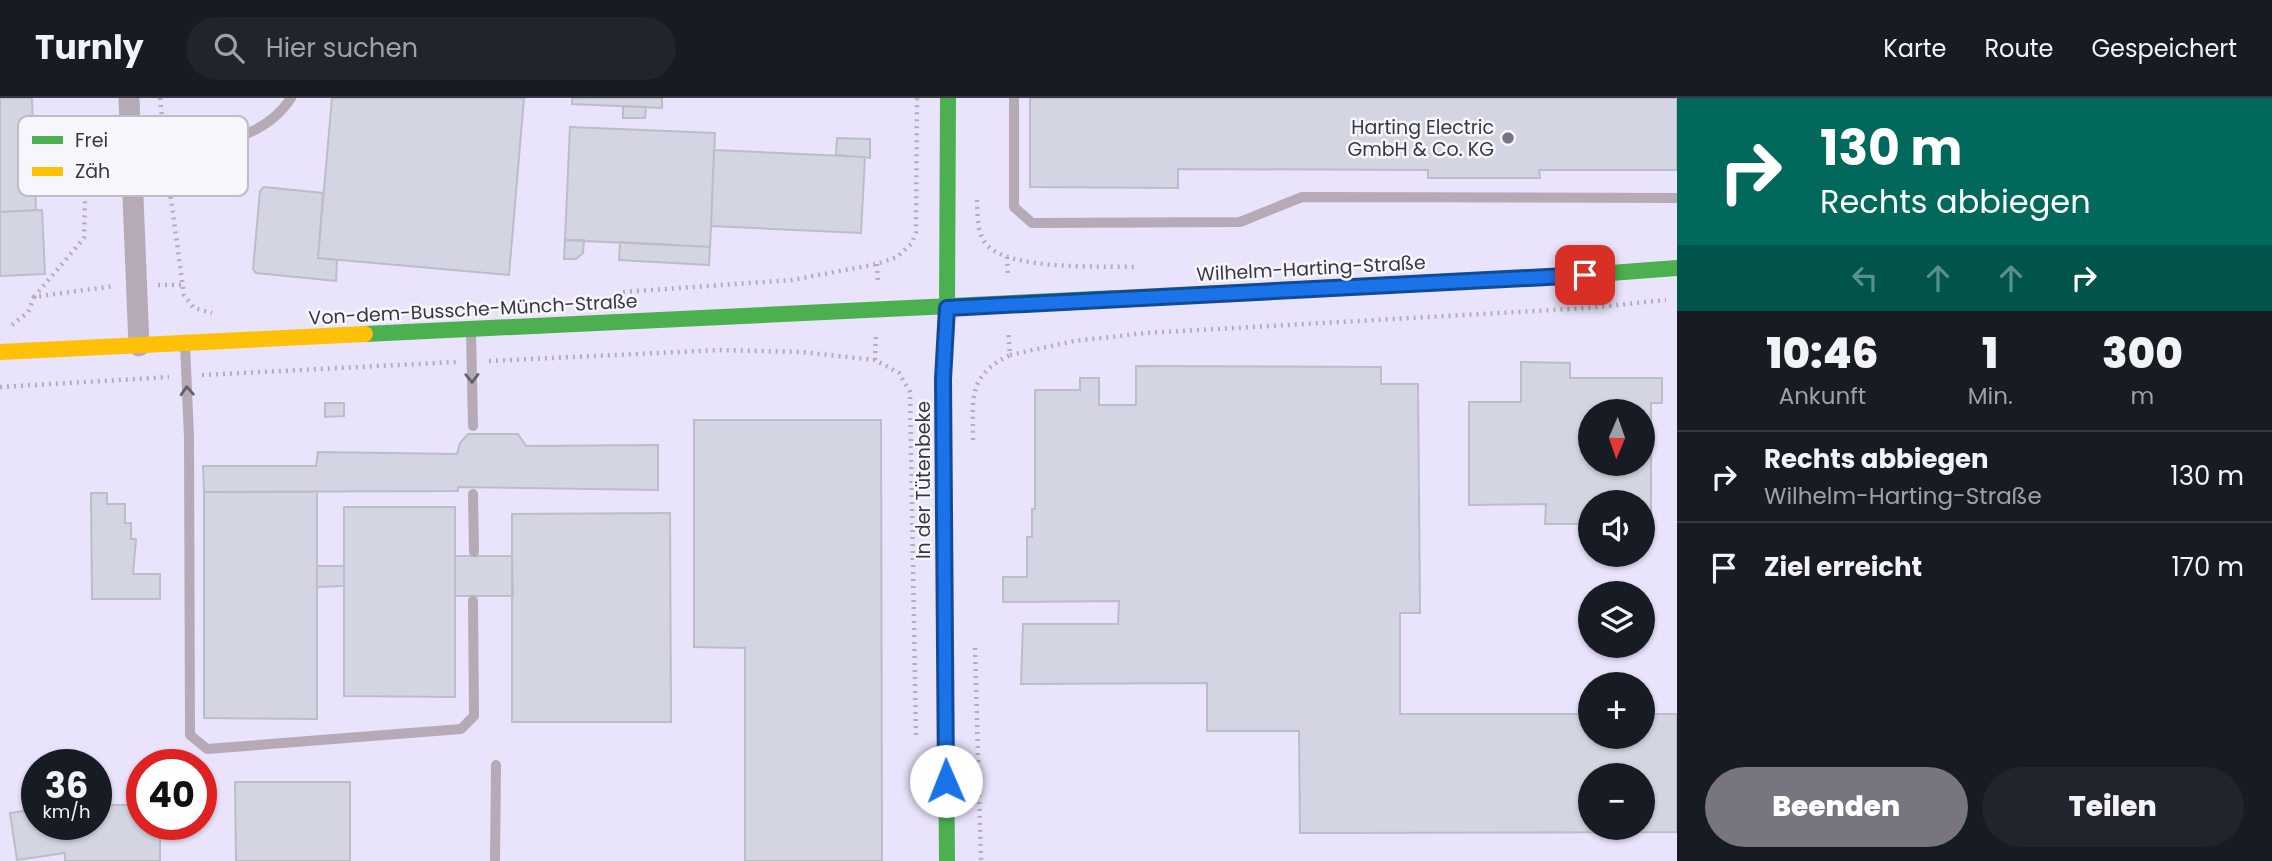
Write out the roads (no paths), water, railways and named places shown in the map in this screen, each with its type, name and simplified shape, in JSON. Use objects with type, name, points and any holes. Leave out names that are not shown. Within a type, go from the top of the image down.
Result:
[{"type":"street","name":"In der Tütenbeke","points":[[947,861],[943,379],[947,308],[948,98]]},
{"type":"street","points":[[133,196],[139,346]]},
{"type":"street","name":"Wilhelm-Harting-Straße","points":[[947,308],[1664,271],[1677,268]]},
{"type":"street","name":"Von-dem-Bussche-Münch-Straße","points":[[0,352],[947,308]]},
{"type":"lane","points":[[248,133],[263,127],[291,98]]},
{"type":"lane","points":[[1014,98],[1014,207],[1032,223],[1240,222],[1302,197],[1677,198]]},
{"type":"lane","points":[[471,331],[473,426]]},
{"type":"lane","points":[[184,344],[189,438],[190,736],[207,749],[460,729],[474,716],[473,601]]},
{"type":"lane","points":[[473,494],[474,552]]},
{"type":"lane","points":[[495,861],[496,765]]},
{"type":"place","name":"Harting Electric GmbH & Co. KG","points":[[1508,138]]}]
